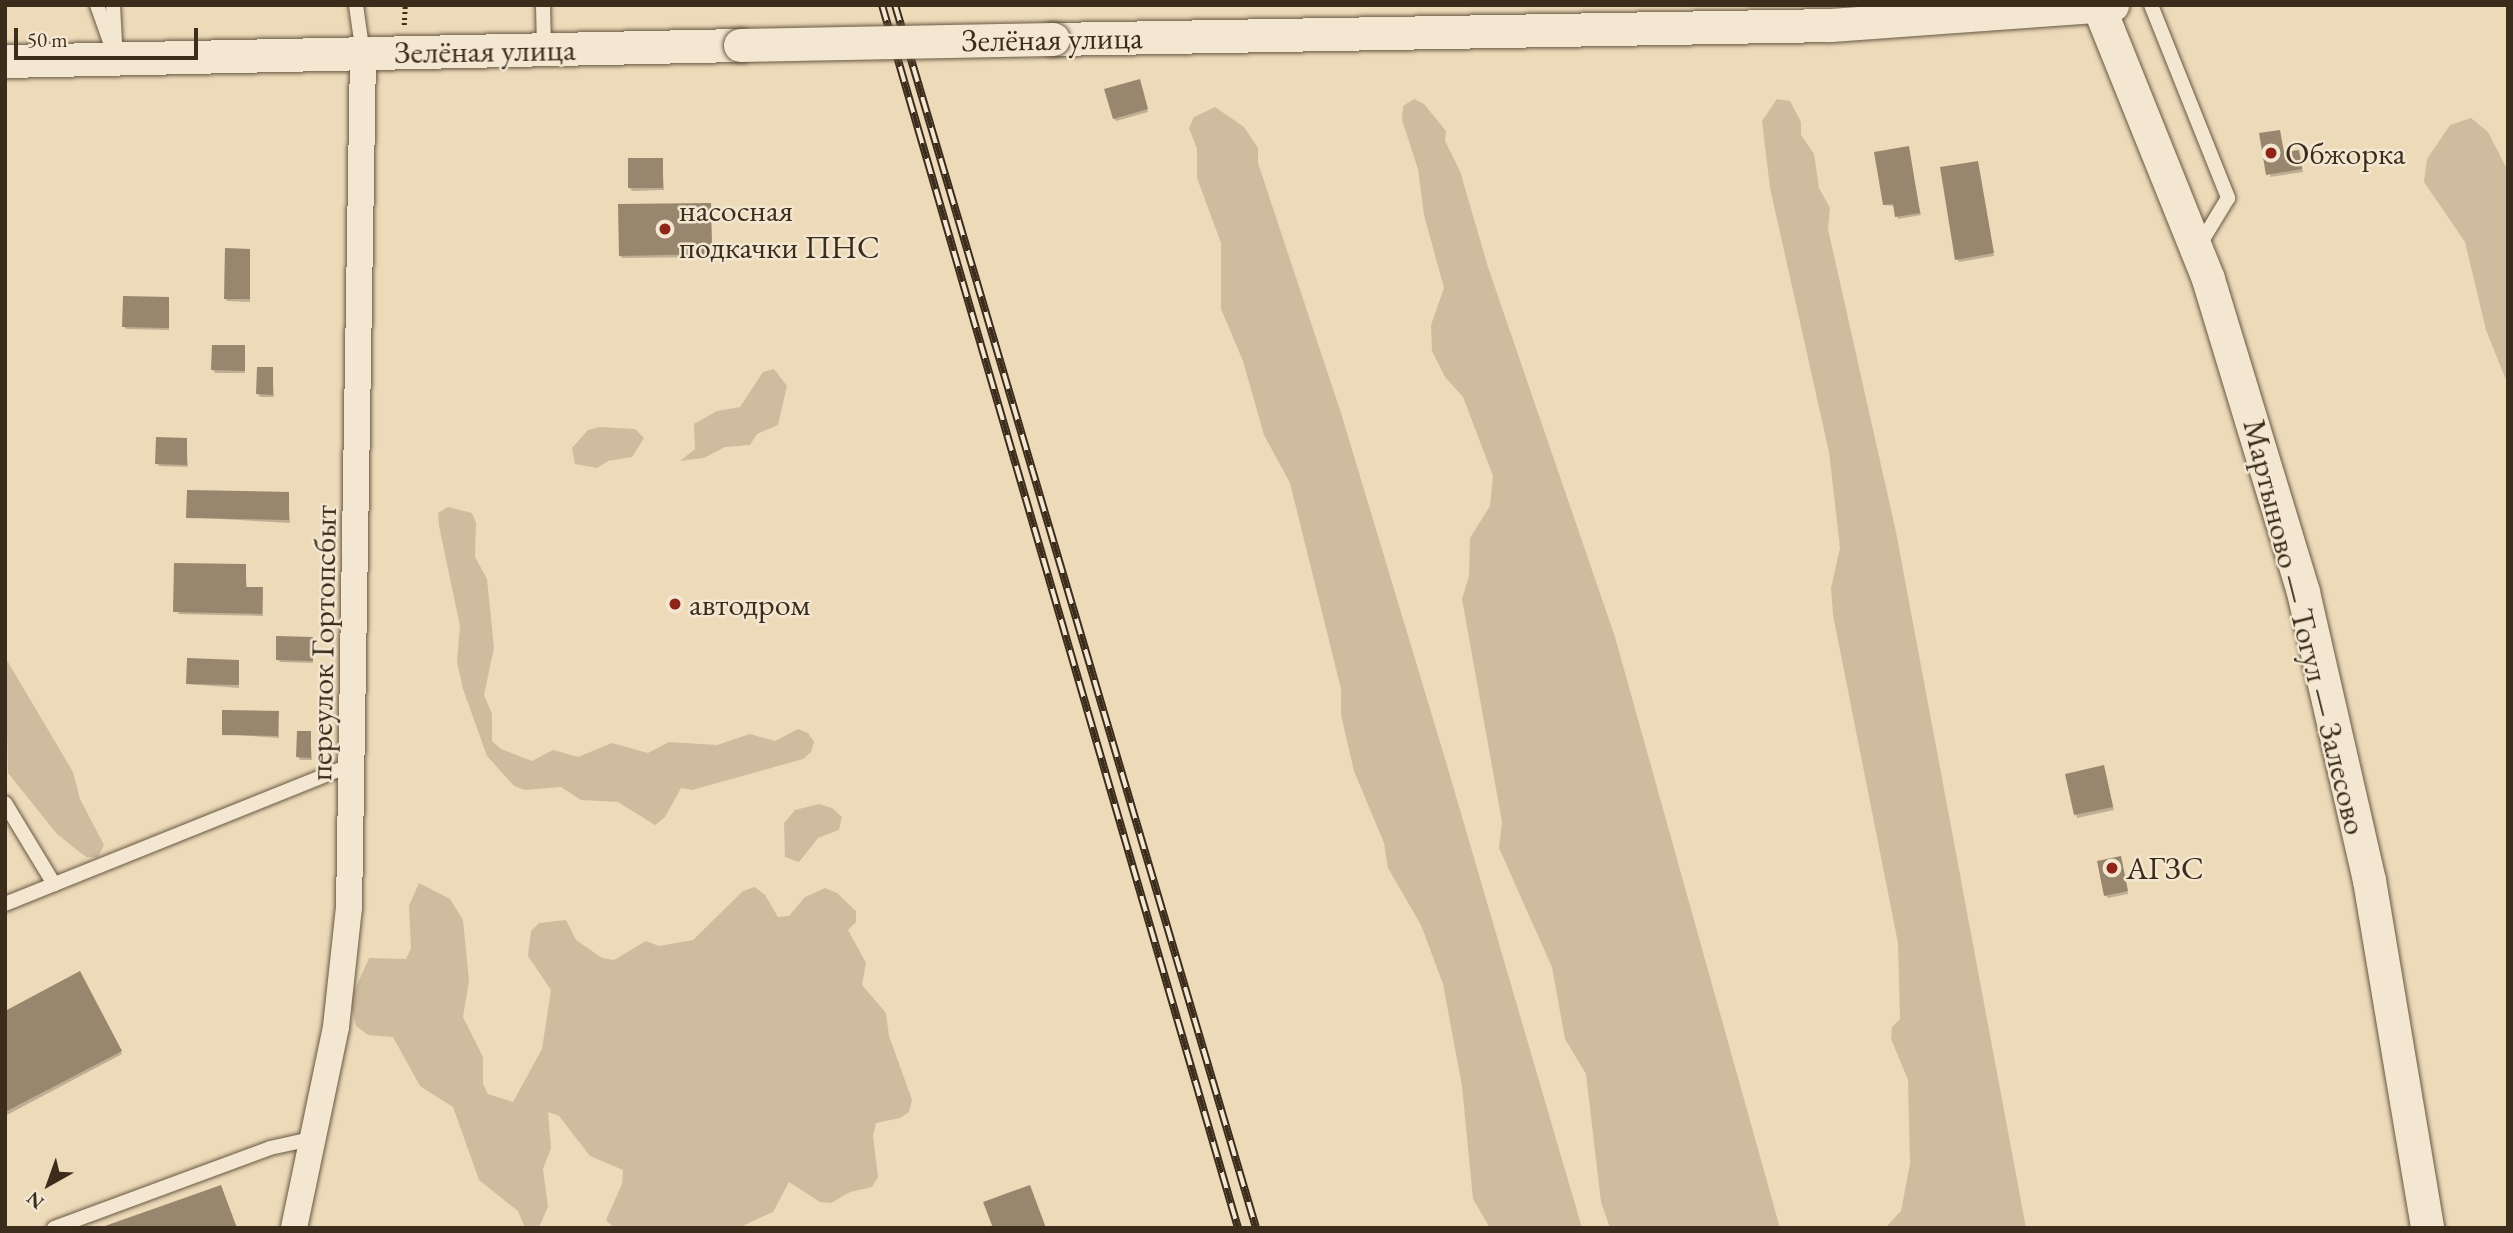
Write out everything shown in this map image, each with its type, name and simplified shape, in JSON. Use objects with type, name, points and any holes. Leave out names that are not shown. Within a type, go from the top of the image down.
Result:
[{"type":"street","name":"Зелёная улица","points":[[5,61],[1830,25],[2103,6]]},
{"type":"street","name":"Мартыново — Тогул — Залесово","points":[[2103,6],[2196,250],[2261,441],[2303,592],[2369,880],[2427,1228]]},
{"type":"street","name":"переулок Гортопсбыт","points":[[299,1222],[345,963],[355,764],[363,55]]},
{"type":"lane","points":[[97,5],[116,59]]},
{"type":"lane","points":[[113,5],[116,59]]},
{"type":"lane","points":[[356,5],[363,55]]},
{"type":"lane","points":[[543,5],[544,50]]},
{"type":"lane","points":[[2151,5],[2228,198],[2196,250]]},
{"type":"lane","points":[[5,904],[355,764]]},
{"type":"lane","points":[[5,803],[54,884]]},
{"type":"lane","points":[[54,1228],[270,1148],[315,1138]]},
{"type":"shaded area","points":[[1414,99],[1424,104],[1446,131],[1445,141],[1460,171],[1488,267],[1615,637],[1780,1228],[1610,1228],[1601,1202],[1586,1074],[1565,1039],[1552,967],[1499,848],[1502,822],[1462,599],[1469,576],[1470,538],[1490,506],[1493,476],[1463,397],[1445,377],[1432,351],[1431,325],[1444,288],[1424,215],[1418,169],[1402,120],[1403,106]]},
{"type":"shaded area","points":[[1777,99],[1790,101],[1801,122],[1801,135],[1814,154],[1819,188],[1830,208],[1828,229],[1896,532],[2026,1228],[1885,1228],[1901,1211],[1910,1164],[1908,1080],[1891,1039],[1892,1027],[1900,1019],[1898,943],[1833,615],[1831,588],[1840,548],[1829,452],[1770,188],[1762,121]]},
{"type":"shaded area","points":[[1215,107],[1244,127],[1258,148],[1258,163],[1341,413],[1582,1228],[1490,1228],[1473,1199],[1462,1086],[1443,984],[1421,925],[1388,868],[1384,843],[1354,771],[1341,715],[1341,689],[1290,483],[1264,435],[1243,361],[1221,309],[1221,243],[1197,178],[1197,149],[1189,128],[1194,117]]},
{"type":"shaded area","points":[[2471,118],[2488,132],[2507,169],[2508,385],[2486,330],[2465,242],[2424,182],[2427,159],[2450,125]]},
{"type":"shaded area","points":[[774,369],[787,386],[778,425],[757,434],[750,445],[725,447],[704,458],[680,461],[695,449],[694,424],[717,411],[740,407],[763,372]]},
{"type":"shaded area","points":[[600,427],[635,429],[644,438],[632,457],[608,461],[597,468],[575,464],[572,448],[588,430]]},
{"type":"shaded area","points":[[448,507],[472,513],[476,523],[475,557],[487,579],[494,648],[484,695],[492,714],[492,741],[501,749],[532,761],[553,750],[578,757],[612,743],[648,753],[669,742],[717,745],[750,734],[775,741],[798,729],[808,733],[814,742],[811,752],[803,759],[692,790],[681,788],[665,817],[655,825],[618,802],[581,800],[561,787],[525,790],[514,786],[487,756],[463,689],[457,662],[460,626],[439,526],[438,513]]},
{"type":"shaded area","points":[[5,657],[73,772],[80,799],[104,845],[98,857],[86,857],[57,834],[8,773]]},
{"type":"shaded area","points":[[819,804],[832,808],[842,817],[839,830],[818,838],[799,862],[785,857],[784,823],[795,810]]},
{"type":"shaded area","points":[[419,883],[450,899],[463,920],[469,981],[463,1017],[483,1057],[483,1084],[488,1094],[513,1102],[542,1049],[551,990],[528,956],[531,931],[539,923],[566,920],[576,940],[602,958],[614,960],[646,941],[659,946],[693,940],[743,891],[755,887],[765,895],[778,917],[789,916],[805,897],[825,888],[837,893],[856,911],[856,922],[848,930],[866,963],[862,985],[886,1013],[889,1036],[912,1100],[909,1112],[900,1118],[876,1123],[873,1136],[878,1177],[872,1187],[850,1192],[831,1203],[820,1202],[789,1182],[773,1212],[738,1228],[614,1228],[606,1220],[622,1184],[623,1170],[590,1156],[559,1116],[548,1112],[551,1148],[543,1169],[548,1207],[539,1227],[525,1228],[518,1211],[479,1180],[453,1107],[420,1086],[393,1037],[368,1035],[356,1026],[350,1001],[369,958],[406,959],[411,948],[409,906]]},
{"type":"building","points":[[1140,79],[1148,109],[1113,119],[1104,89]]},
{"type":"building","points":[[2280,130],[2284,152],[2299,150],[2302,169],[2266,175],[2259,133]]},
{"type":"building","points":[[1909,146],[1920,213],[1895,217],[1893,204],[1883,205],[1874,152]]},
{"type":"building","points":[[628,158],[663,158],[663,188],[628,188]]},
{"type":"building","points":[[1978,161],[1994,253],[1955,260],[1940,167]]},
{"type":"building","name":"насосная подкачки ПНС","points":[[711,203],[712,254],[619,256],[618,204]]},
{"type":"building","points":[[225,248],[250,249],[250,299],[224,299]]},
{"type":"building","points":[[123,296],[169,297],[169,328],[122,327]]},
{"type":"building","points":[[212,345],[245,345],[245,371],[211,370]]},
{"type":"building","points":[[257,367],[273,367],[273,395],[256,394]]},
{"type":"building","points":[[156,437],[187,438],[187,465],[155,464]]},
{"type":"building","points":[[187,490],[289,492],[289,520],[186,518]]},
{"type":"building","points":[[174,563],[246,564],[246,587],[263,587],[262,614],[173,612]]},
{"type":"building","points":[[276,636],[313,637],[313,661],[276,660]]},
{"type":"building","points":[[187,658],[239,660],[239,685],[186,684]]},
{"type":"building","points":[[222,710],[279,711],[278,736],[222,735]]},
{"type":"building","points":[[297,731],[311,731],[311,758],[296,757]]},
{"type":"building","points":[[2104,765],[2113,807],[2074,815],[2065,774]]},
{"type":"building","points":[[2121,856],[2128,891],[2104,896],[2097,861]]},
{"type":"building","points":[[80,971],[122,1051],[5,1112],[5,1011]]},
{"type":"building","points":[[221,1185],[237,1228],[102,1228],[102,1227]]},
{"type":"building","points":[[1030,1185],[1046,1228],[993,1228],[983,1202]]},
{"type":"railway","points":[[882,5],[1238,1228]]},
{"type":"railway","points":[[895,5],[1256,1228]]},
{"type":"place","name":"Обжорка","points":[[2271,153]]},
{"type":"place","name":"насосная подкачки ПНС","points":[[665,229]]},
{"type":"place","name":"автодром","points":[[675,604]]},
{"type":"place","name":"АГЗС","points":[[2112,868]]}]
